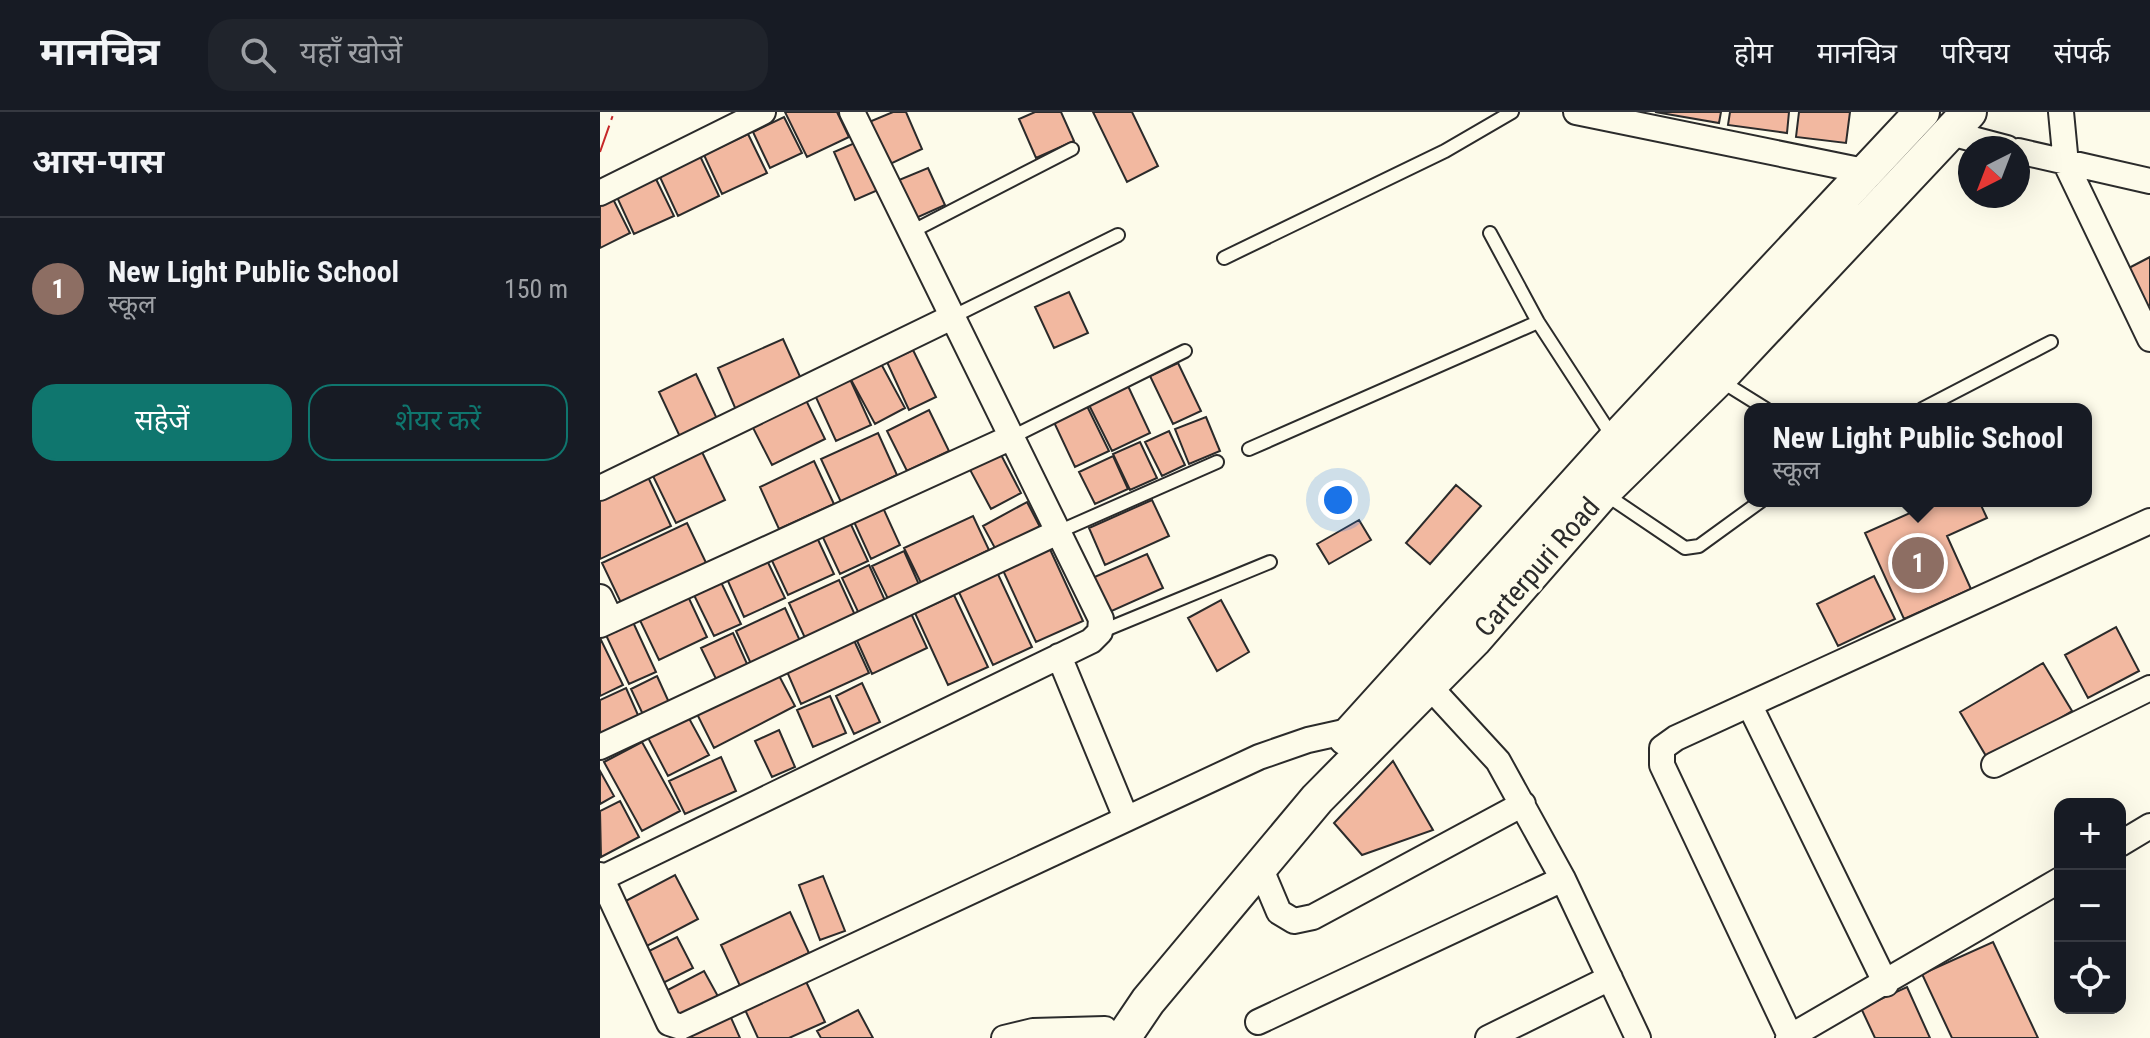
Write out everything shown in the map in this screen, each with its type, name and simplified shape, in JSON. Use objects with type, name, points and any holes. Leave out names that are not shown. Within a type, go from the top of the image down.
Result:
[{"type":"main road","name":"Carterpuri Road","points":[[1109,1035],[1186,925],[1353,730],[1615,440],[1922,112]]},
{"type":"main road","name":"Carterpuri Road","points":[[1109,1035],[1148,1001],[1328,787],[1429,686],[1603,492],[1718,379],[1960,122]]},
{"type":"street","points":[[600,193],[763,112]]},
{"type":"street","points":[[852,112],[1101,619],[1100,632],[1091,641],[601,876],[669,1023],[681,1027],[1259,757],[1308,740],[1353,730]]},
{"type":"street","points":[[1576,112],[1864,171]]},
{"type":"street","points":[[2061,112],[2066,164],[2150,339]]},
{"type":"street","points":[[1960,122],[1985,136]]},
{"type":"street","points":[[2030,154],[2150,181]]},
{"type":"street","points":[[600,488],[952,317]]},
{"type":"street","points":[[600,597],[606,623],[1012,437]]},
{"type":"street","points":[[2054,884],[1886,984],[1789,1037],[1662,765],[1662,748],[1676,738],[2150,521]]},
{"type":"street","points":[[600,747],[1058,532]]},
{"type":"street","points":[[1059,656],[1126,818]]},
{"type":"street","points":[[1429,686],[1498,761],[1563,879],[1638,1038]]},
{"type":"street","points":[[1994,765],[2150,688]]},
{"type":"street","points":[[1750,706],[1886,984]]},
{"type":"street","points":[[1260,867],[1279,912],[1294,921],[1313,917],[1523,804]]},
{"type":"street","points":[[2126,840],[2150,826]]},
{"type":"street","points":[[1258,1022],[1563,879]]},
{"type":"street","points":[[1488,1038],[1610,978]]},
{"type":"street","points":[[1004,1038],[1033,1031],[1109,1035]]},
{"type":"lane","points":[[1224,258],[1445,151],[1512,112]]},
{"type":"lane","points":[[911,232],[1072,149]]},
{"type":"lane","points":[[1490,233],[1538,322],[1615,440]]},
{"type":"lane","points":[[952,317],[1118,235]]},
{"type":"lane","points":[[1249,449],[1538,322]]},
{"type":"lane","points":[[1934,403],[2051,342]]},
{"type":"lane","points":[[1012,437],[1185,351]]},
{"type":"lane","points":[[1718,379],[1756,403]]},
{"type":"lane","points":[[1058,532],[1217,462]]},
{"type":"lane","points":[[1603,492],[1685,548],[1699,546],[1753,507]]},
{"type":"lane","points":[[1100,632],[1270,562]]},
{"type":"building","points":[[785,112],[837,112],[849,137],[807,157]]},
{"type":"building","points":[[893,112],[906,112],[922,149],[888,165],[869,122]]},
{"type":"building","points":[[1035,112],[1061,112],[1074,141],[1036,158],[1019,119]]},
{"type":"building","points":[[1093,112],[1132,112],[1158,166],[1127,182]]},
{"type":"building","points":[[1655,112],[1721,112],[1719,123]]},
{"type":"building","points":[[1730,112],[1789,112],[1787,133],[1728,125]]},
{"type":"building","points":[[1799,112],[1850,112],[1846,143],[1796,137]]},
{"type":"building","points":[[784,117],[802,153],[770,168],[753,132]]},
{"type":"building","points":[[748,134],[767,173],[722,194],[704,155]]},
{"type":"building","points":[[857,142],[878,190],[855,200],[834,152]]},
{"type":"building","points":[[700,156],[719,196],[678,216],[659,175]]},
{"type":"building","points":[[928,168],[945,205],[916,218],[899,180]]},
{"type":"building","points":[[655,177],[674,216],[634,234],[616,195]]},
{"type":"building","points":[[611,195],[630,233],[600,248],[600,200]]},
{"type":"building","points":[[2150,257],[2150,305],[2143,309],[2123,271]]},
{"type":"building","points":[[1069,292],[1088,333],[1054,348],[1035,307]]},
{"type":"building","points":[[783,339],[802,381],[736,410],[718,368]]},
{"type":"building","points":[[913,350],[936,397],[909,410],[887,362]]},
{"type":"building","points":[[879,360],[905,408],[875,424],[849,376]]},
{"type":"building","points":[[1178,363],[1201,411],[1173,424],[1150,376]]},
{"type":"building","points":[[696,374],[718,421],[681,439],[659,392]]},
{"type":"building","points":[[849,377],[871,425],[836,441],[814,393]]},
{"type":"building","points":[[1128,386],[1150,433],[1112,451],[1089,405]]},
{"type":"building","points":[[802,392],[825,439],[772,465],[748,418]]},
{"type":"building","points":[[1085,402],[1109,451],[1075,467],[1052,418]]},
{"type":"building","points":[[929,410],[949,451],[907,471],[887,431]]},
{"type":"building","points":[[1206,417],[1220,451],[1189,464],[1175,429]]},
{"type":"building","points":[[1169,431],[1185,465],[1162,476],[1145,442]]},
{"type":"building","points":[[878,433],[897,475],[841,502],[821,459]]},
{"type":"building","points":[[1140,442],[1157,478],[1130,490],[1113,454]]},
{"type":"building","points":[[998,449],[1021,493],[991,509],[968,466]]},
{"type":"building","points":[[702,452],[725,500],[676,523],[653,476]]},
{"type":"building","points":[[1113,456],[1128,489],[1095,504],[1079,472]]},
{"type":"building","points":[[814,461],[834,504],[779,529],[760,487]]},
{"type":"building","points":[[648,477],[671,526],[600,559],[600,500]]},
{"type":"building","points":[[1456,485],[1481,506],[1430,564],[1406,543]]},
{"type":"building","points":[[879,499],[900,545],[871,559],[850,513]]},
{"type":"building","points":[[1152,500],[1169,536],[1105,565],[1089,528]]},
{"type":"building","points":[[1027,502],[1040,527],[996,550],[983,526]]},
{"type":"building","points":[[1924,507],[1982,507],[1987,518],[1947,536],[1971,589],[1904,619],[1865,533]]},
{"type":"building","points":[[847,516],[868,561],[840,574],[819,529]]},
{"type":"building","points":[[973,516],[989,550],[921,583],[904,548]]},
{"type":"building","points":[[1359,520],[1371,540],[1329,564],[1317,544]]},
{"type":"building","points":[[687,523],[709,569],[624,609],[602,563]]},
{"type":"building","points":[[813,529],[834,574],[788,595],[767,550]]},
{"type":"building","points":[[1048,545],[1083,621],[1036,642],[1001,566]]},
{"type":"building","points":[[904,551],[921,589],[890,603],[872,566]]},
{"type":"building","points":[[763,552],[785,598],[744,617],[723,570]]},
{"type":"building","points":[[1147,554],[1163,588],[1105,614],[1090,579]]},
{"type":"building","points":[[869,565],[887,605],[861,618],[842,578]]},
{"type":"building","points":[[996,570],[1032,647],[993,665],[957,588]]},
{"type":"building","points":[[1874,576],[1895,619],[1838,646],[1817,604]]},
{"type":"building","points":[[719,578],[741,624],[714,636],[692,591]]},
{"type":"building","points":[[839,580],[855,615],[805,638],[789,603]]},
{"type":"building","points":[[685,590],[707,637],[659,660],[636,612]]},
{"type":"building","points":[[954,595],[988,667],[948,685],[915,613]]},
{"type":"building","points":[[1221,600],[1249,652],[1217,671],[1188,618]]},
{"type":"building","points":[[785,608],[801,643],[752,666],[736,631]]},
{"type":"building","points":[[909,609],[927,648],[872,674],[854,634]]},
{"type":"building","points":[[632,620],[656,672],[629,684],[605,633]]},
{"type":"building","points":[[2116,627],[2139,671],[2088,698],[2065,655]]},
{"type":"building","points":[[733,633],[748,666],[717,681],[701,648]]},
{"type":"building","points":[[852,636],[869,673],[801,704],[785,667]]},
{"type":"building","points":[[600,638],[623,685],[600,696]]},
{"type":"building","points":[[2043,663],[2072,711],[1989,761],[1960,712]]},
{"type":"building","points":[[775,668],[795,706],[714,748],[695,710]]},
{"type":"building","points":[[657,676],[672,709],[646,721],[631,689]]},
{"type":"building","points":[[862,683],[880,722],[854,734],[836,696]]},
{"type":"building","points":[[626,688],[642,724],[604,742],[600,734],[600,700]]},
{"type":"building","points":[[830,696],[846,733],[813,747],[797,710]]},
{"type":"building","points":[[685,711],[709,755],[668,776],[645,732]]},
{"type":"building","points":[[779,730],[795,767],[772,777],[755,741]]},
{"type":"building","points":[[642,742],[680,811],[642,831],[604,762]]},
{"type":"building","points":[[721,757],[736,791],[685,814],[669,781]]},
{"type":"building","points":[[1393,761],[1433,830],[1362,855],[1334,823]]},
{"type":"building","points":[[600,771],[614,796],[600,804]]},
{"type":"building","points":[[620,801],[639,837],[601,857],[600,811]]},
{"type":"building","points":[[675,875],[698,919],[643,948],[620,904]]},
{"type":"building","points":[[823,876],[845,931],[820,940],[799,885]]},
{"type":"building","points":[[790,912],[809,953],[740,986],[721,945]]},
{"type":"building","points":[[677,937],[693,968],[657,986],[641,955]]},
{"type":"building","points":[[1993,942],[2038,1038],[1952,1038],[1922,974]]},
{"type":"building","points":[[704,971],[720,1000],[680,1021],[664,992]]},
{"type":"building","points":[[802,973],[825,1022],[789,1038],[758,1038],[741,1001]]},
{"type":"building","points":[[1907,987],[1930,1038],[1875,1038],[1861,1008]]},
{"type":"building","points":[[858,1010],[873,1038],[821,1038],[817,1031]]},
{"type":"building","points":[[728,1011],[740,1038],[682,1038]]},
{"type":"power","points":[[600,152],[614,112]]},
{"type":"place","name":"New Light Public School","points":[[1918,563]]}]
